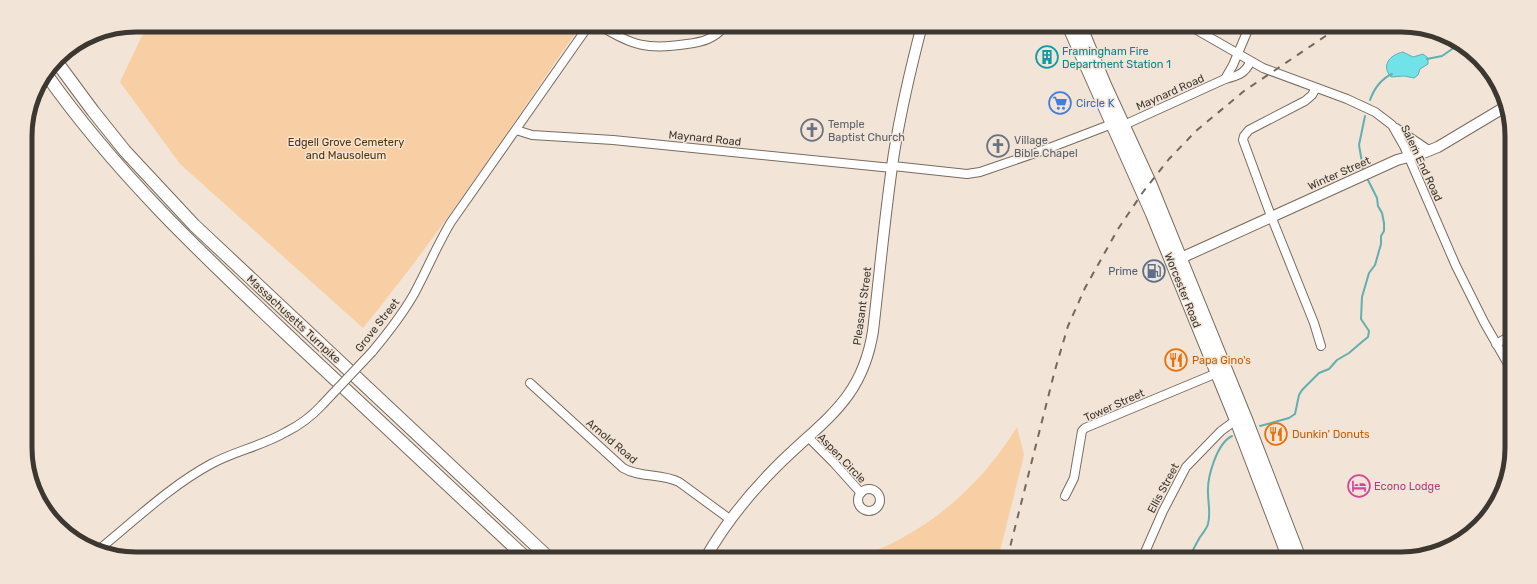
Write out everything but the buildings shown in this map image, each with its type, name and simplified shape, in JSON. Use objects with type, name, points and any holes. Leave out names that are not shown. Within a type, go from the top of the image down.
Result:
[{"type":"highway","name":"Worcester Road","points":[[1072,32],[1118,125],[1148,176],[1246,419],[1297,552]]},
{"type":"highway","name":"Worcester Road","points":[[1083,32],[1105,85],[1118,125],[1146,199],[1236,420],[1286,552]]},
{"type":"highway","name":"Massachusetts Turnpike","points":[[59,65],[125,151],[194,225],[543,552]]},
{"type":"highway","name":"Massachusetts Turnpike","points":[[50,79],[112,160],[182,235],[520,552]]},
{"type":"main road","name":"Pleasant Street","points":[[710,552],[731,520],[767,476],[838,408],[851,392],[865,363],[873,331],[892,167],[906,90],[920,32]]},
{"type":"main road","name":"Winter Street","points":[[1181,258],[1397,160],[1430,151],[1501,109]]},
{"type":"street","name":"Grove Street","points":[[103,546],[167,494],[200,470],[225,457],[287,432],[303,422],[322,405],[372,352],[388,332],[413,295],[448,228],[584,32]]},
{"type":"street","points":[[610,32],[622,39],[638,45],[657,48],[703,42],[715,36],[719,32]]},
{"type":"street","name":"Salem End Road","points":[[1200,32],[1250,62],[1271,72],[1368,108],[1382,116],[1392,125],[1400,138],[1456,266],[1505,359]]},
{"type":"street","points":[[1225,79],[1238,55],[1247,32]]},
{"type":"street","name":"Maynard Road","points":[[516,130],[521,133],[532,135],[613,140],[967,174],[980,172],[1118,125],[1225,79],[1237,76],[1244,72],[1250,62]]},
{"type":"street","points":[[1316,88],[1309,98],[1249,130],[1243,138],[1244,147],[1314,323],[1321,346]]},
{"type":"street","points":[[1392,125],[1430,151]]},
{"type":"street","points":[[1496,344],[1505,339]]},
{"type":"street","name":"Tower Street","points":[[1065,496],[1074,478],[1082,432],[1085,428],[1217,374]]},
{"type":"street","name":"Arnold Road","points":[[530,383],[624,468],[634,473],[666,476],[679,482],[731,520]]},
{"type":"street","name":"Ellis Street","points":[[1145,552],[1163,511],[1186,467],[1221,431],[1236,420]]},
{"type":"street","name":"Aspen Circle","points":[[808,437],[861,493]]},
{"type":"green space","name":"Edgell Grove Cemetery and Mausoleum","points":[[144,32],[576,32],[448,217],[363,328],[180,164],[120,82]]},
{"type":"green space","points":[[1017,427],[1024,455],[1000,552],[872,552],[902,538],[947,508],[967,490],[1002,450]]},
{"type":"water","points":[[1403,52],[1413,57],[1423,54],[1428,58],[1428,64],[1420,69],[1418,75],[1414,78],[1404,76],[1391,77],[1388,73],[1387,65],[1390,58]]},
{"type":"waterway","points":[[1427,59],[1442,56],[1455,47]]},
{"type":"waterway","points":[[1370,100],[1378,85],[1392,74]]},
{"type":"waterway","points":[[1363,168],[1359,145],[1365,116]]},
{"type":"waterway","points":[[1260,426],[1289,418],[1295,414],[1299,395],[1302,390],[1319,373],[1329,369],[1337,360],[1349,353],[1368,337],[1369,331],[1361,319],[1362,297],[1369,273],[1375,265],[1381,244],[1381,236],[1384,231],[1382,213],[1378,206],[1377,198],[1368,180]]},
{"type":"waterway","points":[[1192,552],[1206,529],[1209,520],[1208,486],[1214,461],[1222,446],[1232,436]]},
{"type":"railway","points":[[1009,552],[1055,370],[1068,326],[1085,288],[1118,229],[1143,192],[1169,159],[1196,131],[1244,91],[1332,32]]},
{"type":"place","name":"Framingham Fire Department Station 1","points":[[1047,57]]},
{"type":"place","name":"Circle K","points":[[1060,103]]},
{"type":"place","name":"Temple Baptist Church","points":[[812,130]]},
{"type":"place","name":"Village Bible Chapel","points":[[998,146]]},
{"type":"place","name":"Prime","points":[[1154,271]]},
{"type":"place","name":"Papa Gino's","points":[[1176,360]]},
{"type":"place","name":"Dunkin' Donuts","points":[[1276,434]]},
{"type":"place","name":"Econo Lodge","points":[[1359,486]]}]
